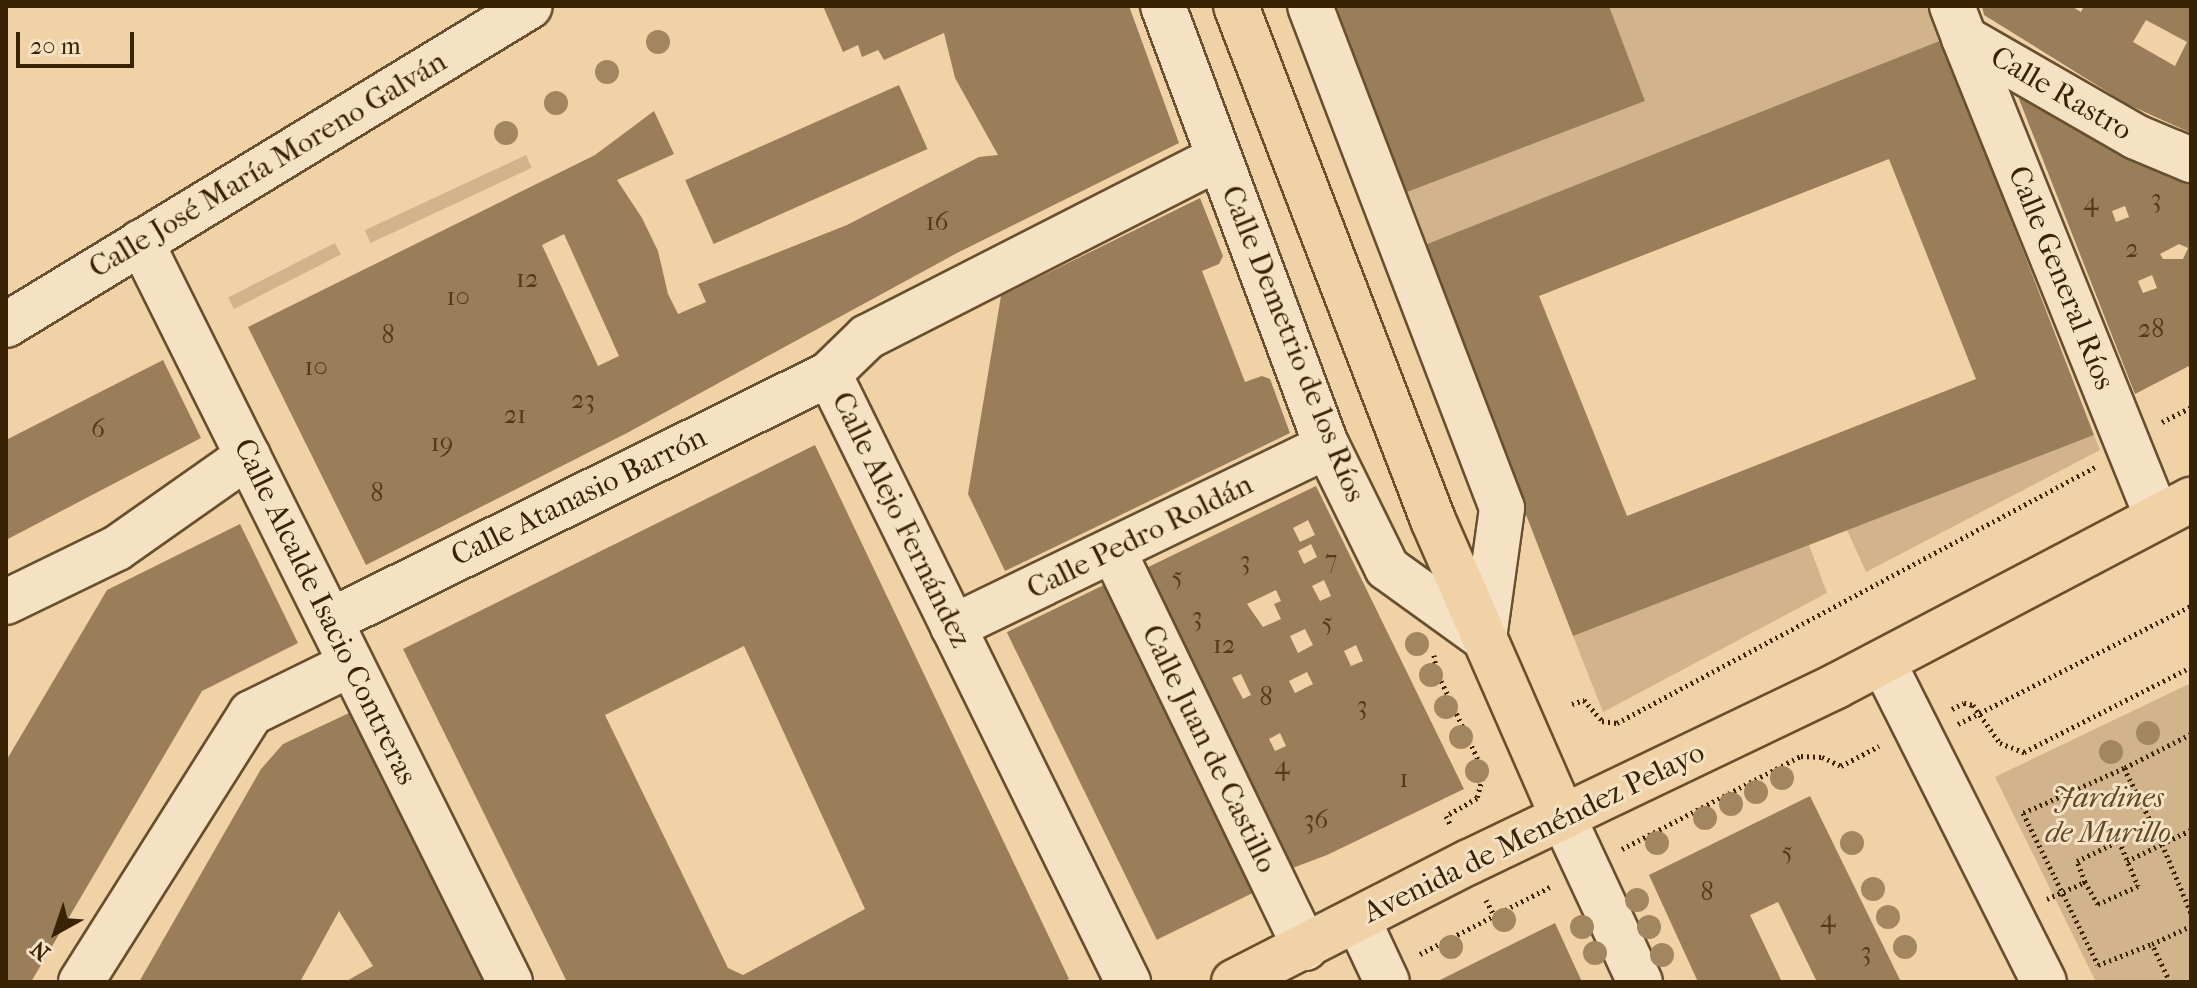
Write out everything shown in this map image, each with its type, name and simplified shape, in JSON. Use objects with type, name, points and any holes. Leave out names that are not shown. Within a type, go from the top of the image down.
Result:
[{"type":"main road","points":[[1236,6],[1433,520],[1563,817]]},
{"type":"main road","points":[[1883,662],[2174,509]]},
{"type":"main road","name":"Avenida de Menéndez Pelayo","points":[[1234,982],[1563,817],[1883,662]]},
{"type":"street","name":"Calle José María Moreno Galván","points":[[6,325],[530,6]]},
{"type":"street","name":"Calle Demetrio de los Ríos","points":[[1163,6],[1327,446],[1387,568],[1484,638]]},
{"type":"street","points":[[1310,6],[1502,508],[1484,638]]},
{"type":"street","name":"Calle Rastro","points":[[1958,22],[2136,137],[2191,160]]},
{"type":"street","name":"Calle General Ríos","points":[[1958,22],[2127,441],[2174,509]]},
{"type":"street","name":"Calle Alejo Fernández","points":[[1128,982],[829,374],[867,337],[1219,158]]},
{"type":"street","name":"Calle Alcalde Isacio Contreras","points":[[141,242],[510,982]]},
{"type":"street","name":"Calle Atanasio Barrón","points":[[330,621],[829,374]]},
{"type":"street","name":"Calle Pedro Roldán","points":[[953,627],[1327,446]]},
{"type":"street","points":[[6,602],[117,548],[248,456]]},
{"type":"street","name":"Calle Juan de Castillo","points":[[1113,550],[1305,948]]},
{"type":"street","points":[[1883,662],[2044,982]]},
{"type":"street","points":[[81,982],[251,713],[351,664]]},
{"type":"street","points":[[1563,817],[1640,982]]},
{"type":"street","points":[[1358,920],[1402,969]]},
{"type":"path","points":[[1572,704],[1584,700],[1602,721],[1617,723],[2110,459],[2127,441],[2191,407]]},
{"type":"path","points":[[1954,726],[2191,606]]},
{"type":"path","points":[[1433,642],[1436,670],[1484,772],[1477,798],[1446,816],[1450,824]]},
{"type":"path","points":[[1939,716],[1964,703],[1980,712],[2000,743],[2024,752],[2191,667]]},
{"type":"path","points":[[2191,734],[2023,813],[2098,965],[2191,926]]},
{"type":"path","points":[[1609,856],[1801,756],[1822,757],[1841,766]]},
{"type":"path","points":[[2124,768],[2162,844],[2191,913]]},
{"type":"path","points":[[2127,861],[2191,830]]},
{"type":"path","points":[[2119,841],[2138,886],[2098,904],[2085,882],[2077,861],[2119,841]]},
{"type":"path","points":[[1402,969],[1563,880]]},
{"type":"path","points":[[2010,917],[2085,882]]},
{"type":"path","points":[[2152,944],[2170,982]]},
{"type":"green space","points":[[1609,6],[1929,6],[1942,40],[1422,246],[1402,194],[1645,101]]},
{"type":"green space","points":[[526,155],[532,168],[371,243],[365,230]]},
{"type":"green space","points":[[335,243],[341,255],[234,309],[228,297]]},
{"type":"green space","points":[[2094,435],[2100,450],[1866,572],[1847,530]]},
{"type":"green space","points":[[1809,545],[1827,593],[1603,712],[1573,636]]},
{"type":"green space","name":"Jardines de Murillo","points":[[2191,683],[2191,982],[2096,982],[1995,777]]},
{"type":"building","points":[[823,6],[1129,6],[1179,143],[957,253],[627,433],[366,565],[248,327],[595,155],[654,111],[674,154],[617,180],[642,218],[658,251],[668,294],[678,314],[706,302],[698,284],[847,225],[979,157],[998,155],[955,78],[944,33],[884,60],[878,50],[862,57],[858,45],[843,52]],"holes":[[[564,234],[619,356],[598,366],[542,245]]]},
{"type":"building","points":[[1330,6],[1609,6],[1645,101],[1402,194]]},
{"type":"building","points":[[1982,6],[2071,6],[2081,12],[2084,6],[2191,6],[2191,133],[2127,104],[1984,15]],"holes":[[[2146,20],[2187,42],[2175,66],[2133,42]]]},
{"type":"building","points":[[1942,40],[2094,435],[1573,636],[1422,246]],"holes":[[[1889,159],[1976,379],[1627,516],[1539,296]]]},
{"type":"building","points":[[899,85],[927,149],[714,244],[685,180]]},
{"type":"building","points":[[2029,91],[2191,181],[2191,365],[2135,394],[2019,99]],"holes":[[[2125,206],[2129,217],[2116,222],[2112,211]],[[2179,244],[2188,248],[2183,259],[2163,259],[2160,254]],[[2152,275],[2157,288],[2143,293],[2138,281]]]},
{"type":"building","points":[[1200,198],[1223,256],[1219,264],[1202,271],[1245,382],[1262,376],[1270,379],[1290,433],[1005,571],[968,494],[1001,296]]},
{"type":"building","points":[[163,360],[201,438],[6,540],[6,440]]},
{"type":"building","points":[[815,445],[1069,979],[1063,982],[567,982],[403,649]],"holes":[[[744,646],[865,909],[743,975],[728,968],[605,715]]]},
{"type":"building","points":[[1316,486],[1464,789],[1327,855],[1290,869],[1140,571]],"holes":[[[1308,520],[1315,535],[1300,542],[1293,528]],[[1311,544],[1317,557],[1304,564],[1298,551]],[[1324,580],[1331,596],[1320,601],[1312,586]],[[1276,590],[1281,601],[1274,604],[1281,619],[1263,627],[1247,604]],[[1305,629],[1313,645],[1298,653],[1290,636]],[[1356,645],[1363,661],[1351,666],[1344,651]],[[1307,672],[1313,684],[1295,693],[1289,681]],[[1241,674],[1251,695],[1243,699],[1232,678]],[[1280,733],[1286,746],[1275,751],[1269,739]]]},
{"type":"building","points":[[240,524],[298,643],[202,691],[31,982],[6,982],[6,761],[107,590]]},
{"type":"building","points":[[1112,581],[1262,888],[1157,940],[1007,632]]},
{"type":"building","points":[[349,713],[489,982],[345,982],[373,966],[339,911],[300,982],[139,982],[261,769],[283,744]]},
{"type":"building","points":[[1810,796],[1901,982],[1817,982],[1778,902],[1750,915],[1782,982],[1698,982],[1649,875]]},
{"type":"building","points":[[1555,923],[1582,982],[1436,982],[1452,974]]}]
